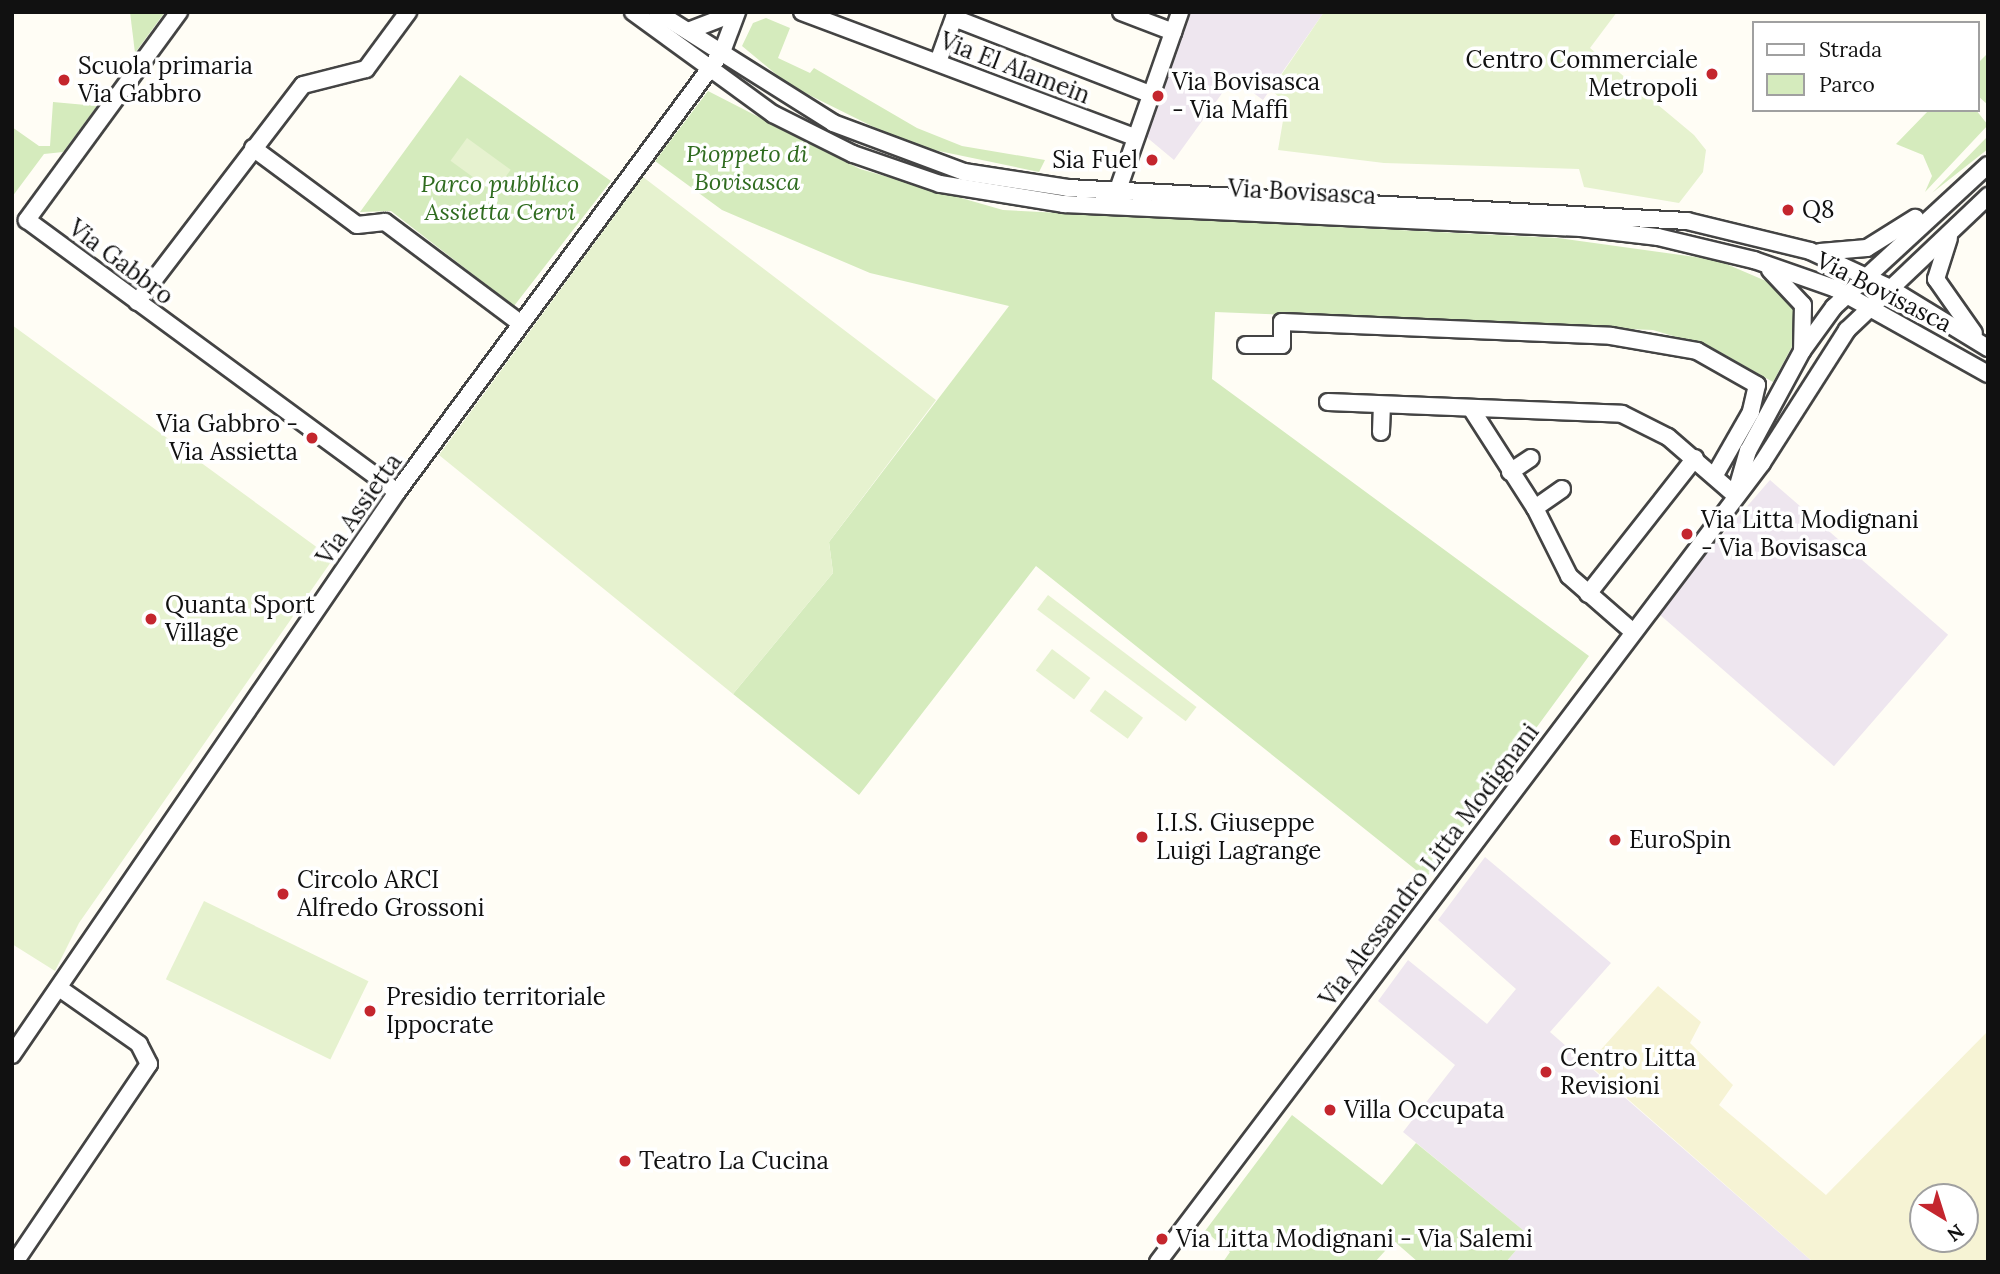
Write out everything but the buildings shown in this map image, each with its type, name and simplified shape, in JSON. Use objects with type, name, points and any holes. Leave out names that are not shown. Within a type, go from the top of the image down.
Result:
[{"type":"street","name":"Via Gabbro","points":[[179,12],[27,220],[397,492]]},
{"type":"street","points":[[137,302],[303,85],[366,69],[408,12]]},
{"type":"street","name":"Via Bovisasca","points":[[633,12],[790,123],[892,169],[991,195],[1112,207],[1603,230],[1754,260],[1846,293],[1988,374]]},
{"type":"street","name":"Via Bovisasca","points":[[657,12],[819,116],[912,157],[1005,181],[1118,190],[1644,215],[1810,251],[1888,288],[1987,347]]},
{"type":"street","name":"Via El Alamein","points":[[802,12],[1134,137]]},
{"type":"street","points":[[1121,12],[1173,32]]},
{"type":"street","points":[[1112,207],[1134,137],[1180,12]]},
{"type":"street","points":[[938,62],[955,15],[1150,94]]},
{"type":"street","points":[[688,31],[724,17],[735,16]]},
{"type":"street","name":"Via Assietta","points":[[12,1055],[397,492],[711,68],[722,52],[735,16]]},
{"type":"street","points":[[253,148],[357,225],[385,222],[520,323]]},
{"type":"street","points":[[1810,251],[1867,248],[1969,181],[1988,165]]},
{"type":"street","name":"Via Alessandro Litta Modignani","points":[[1735,495],[1748,450],[1802,351],[1846,293],[1969,181]]},
{"type":"street","name":"Via Alessandro Litta Modignani","points":[[1158,1262],[1735,495],[1869,305],[1988,197]]},
{"type":"street","points":[[1955,226],[1936,279],[1987,347]]},
{"type":"street","points":[[1754,260],[1801,301],[1802,351]]},
{"type":"street","points":[[1246,345],[1282,345],[1282,322],[1611,336],[1697,351],[1757,385],[1751,412],[1716,473]]},
{"type":"street","points":[[1328,402],[1472,410],[1622,414],[1716,473],[1735,495]]},
{"type":"street","points":[[1381,432],[1382,405]]},
{"type":"street","points":[[1472,410],[1535,508],[1569,576],[1632,631]]},
{"type":"street","points":[[1510,472],[1531,458]]},
{"type":"street","points":[[1588,594],[1695,458]]},
{"type":"street","points":[[1535,508],[1562,489]]},
{"type":"street","points":[[15,1262],[149,1064],[139,1044],[59,988]]},
{"type":"shaded area","points":[[1191,12],[1324,12],[1263,100],[1233,78],[1174,160],[1144,135]]},
{"type":"shaded area","points":[[1770,480],[1948,635],[1834,766],[1656,611]]},
{"type":"shaded area","points":[[1485,857],[1611,963],[1550,1032],[1813,1262],[1506,1262],[1529,1235],[1403,1132],[1455,1065],[1378,1001],[1408,960],[1487,1024],[1516,989],[1438,920]]},
{"type":"shaded area","points":[[1658,986],[1701,1022],[1690,1043],[1733,1085],[1719,1105],[1826,1195],[1988,1031],[1988,1262],[1813,1262],[1588,1064]]},
{"type":"green space","points":[[130,12],[165,12],[135,53]]},
{"type":"green space","points":[[1324,12],[1617,12],[1590,48],[1694,135],[1706,150],[1703,172],[1679,203],[1584,187],[1579,169],[1384,163],[1278,150],[1286,103],[1271,90]]},
{"type":"green space","points":[[766,18],[790,28],[778,58],[810,73],[814,68],[917,128],[962,146],[1045,160],[1039,172],[910,145],[789,85],[742,46],[753,23]]},
{"type":"green space","points":[[1988,53],[1988,105],[1979,97],[1979,62]]},
{"type":"green space","name":"Parco pubblico Assietta Cervi","points":[[460,75],[611,181],[514,306],[391,211],[360,212]]},
{"type":"green space","name":"Pioppeto di Bovisasca","points":[[708,91],[860,169],[1003,210],[1558,238],[1717,260],[1780,287],[1797,314],[1795,341],[1773,382],[1713,348],[1653,330],[1215,312],[1212,379],[1589,656],[1426,878],[1036,566],[859,795],[733,694],[833,573],[829,542],[1009,306],[870,273],[722,210],[655,161]]},
{"type":"green space","points":[[53,102],[97,106],[63,152],[44,154],[12,197],[12,127],[39,146],[50,146]]},
{"type":"green space","points":[[1927,112],[1978,112],[1988,125],[1925,192],[1932,176],[1923,155],[1896,144]]},
{"type":"green space","points":[[1988,136],[1988,149],[1932,193],[1939,186]]},
{"type":"green space","points":[[467,138],[511,170],[494,192],[451,161]]},
{"type":"green space","points":[[643,177],[936,400],[829,542],[833,573],[733,694],[439,455]]},
{"type":"green space","name":"Quanta Sport Village","points":[[12,325],[333,559],[79,923],[55,971],[12,944]]},
{"type":"green space","points":[[1048,595],[1197,707],[1186,721],[1037,609]]},
{"type":"green space","points":[[1052,649],[1090,678],[1074,699],[1036,671]]},
{"type":"green space","points":[[1105,690],[1143,718],[1128,739],[1090,711]]},
{"type":"green space","points":[[204,901],[368,981],[330,1059],[166,979]]},
{"type":"green space","points":[[1292,1115],[1382,1185],[1416,1143],[1529,1235],[1506,1262],[1418,1262],[1394,1241],[1375,1262],[1223,1262],[1230,1252],[1205,1231]]},
{"type":"place","name":"Centro Commerciale Metropoli","points":[[1712,74]]},
{"type":"place","name":"Scuola primaria Via Gabbro","points":[[64,80]]},
{"type":"place","name":"Via Bovisasca - Via Maffi","points":[[1158,96]]},
{"type":"place","name":"Sia Fuel","points":[[1152,160]]},
{"type":"place","name":"Q8","points":[[1788,210]]},
{"type":"place","name":"Via Gabbro - Via Assietta","points":[[312,438]]},
{"type":"place","name":"Via Litta Modignani - Via Bovisasca","points":[[1687,534]]},
{"type":"place","name":"Quanta Sport Village","points":[[151,619]]},
{"type":"place","name":"I.I.S. Giuseppe Luigi Lagrange","points":[[1142,837]]},
{"type":"place","name":"EuroSpin","points":[[1615,840]]},
{"type":"place","name":"Circolo ARCI Alfredo Grossoni","points":[[283,894]]},
{"type":"place","name":"Presidio territoriale Ippocrate","points":[[370,1011]]},
{"type":"place","name":"Centro Litta Revisioni","points":[[1546,1072]]},
{"type":"place","name":"Villa Occupata","points":[[1330,1110]]},
{"type":"place","name":"Teatro La Cucina","points":[[625,1161]]},
{"type":"place","name":"Via Litta Modignani - Via Salemi","points":[[1162,1239]]}]
